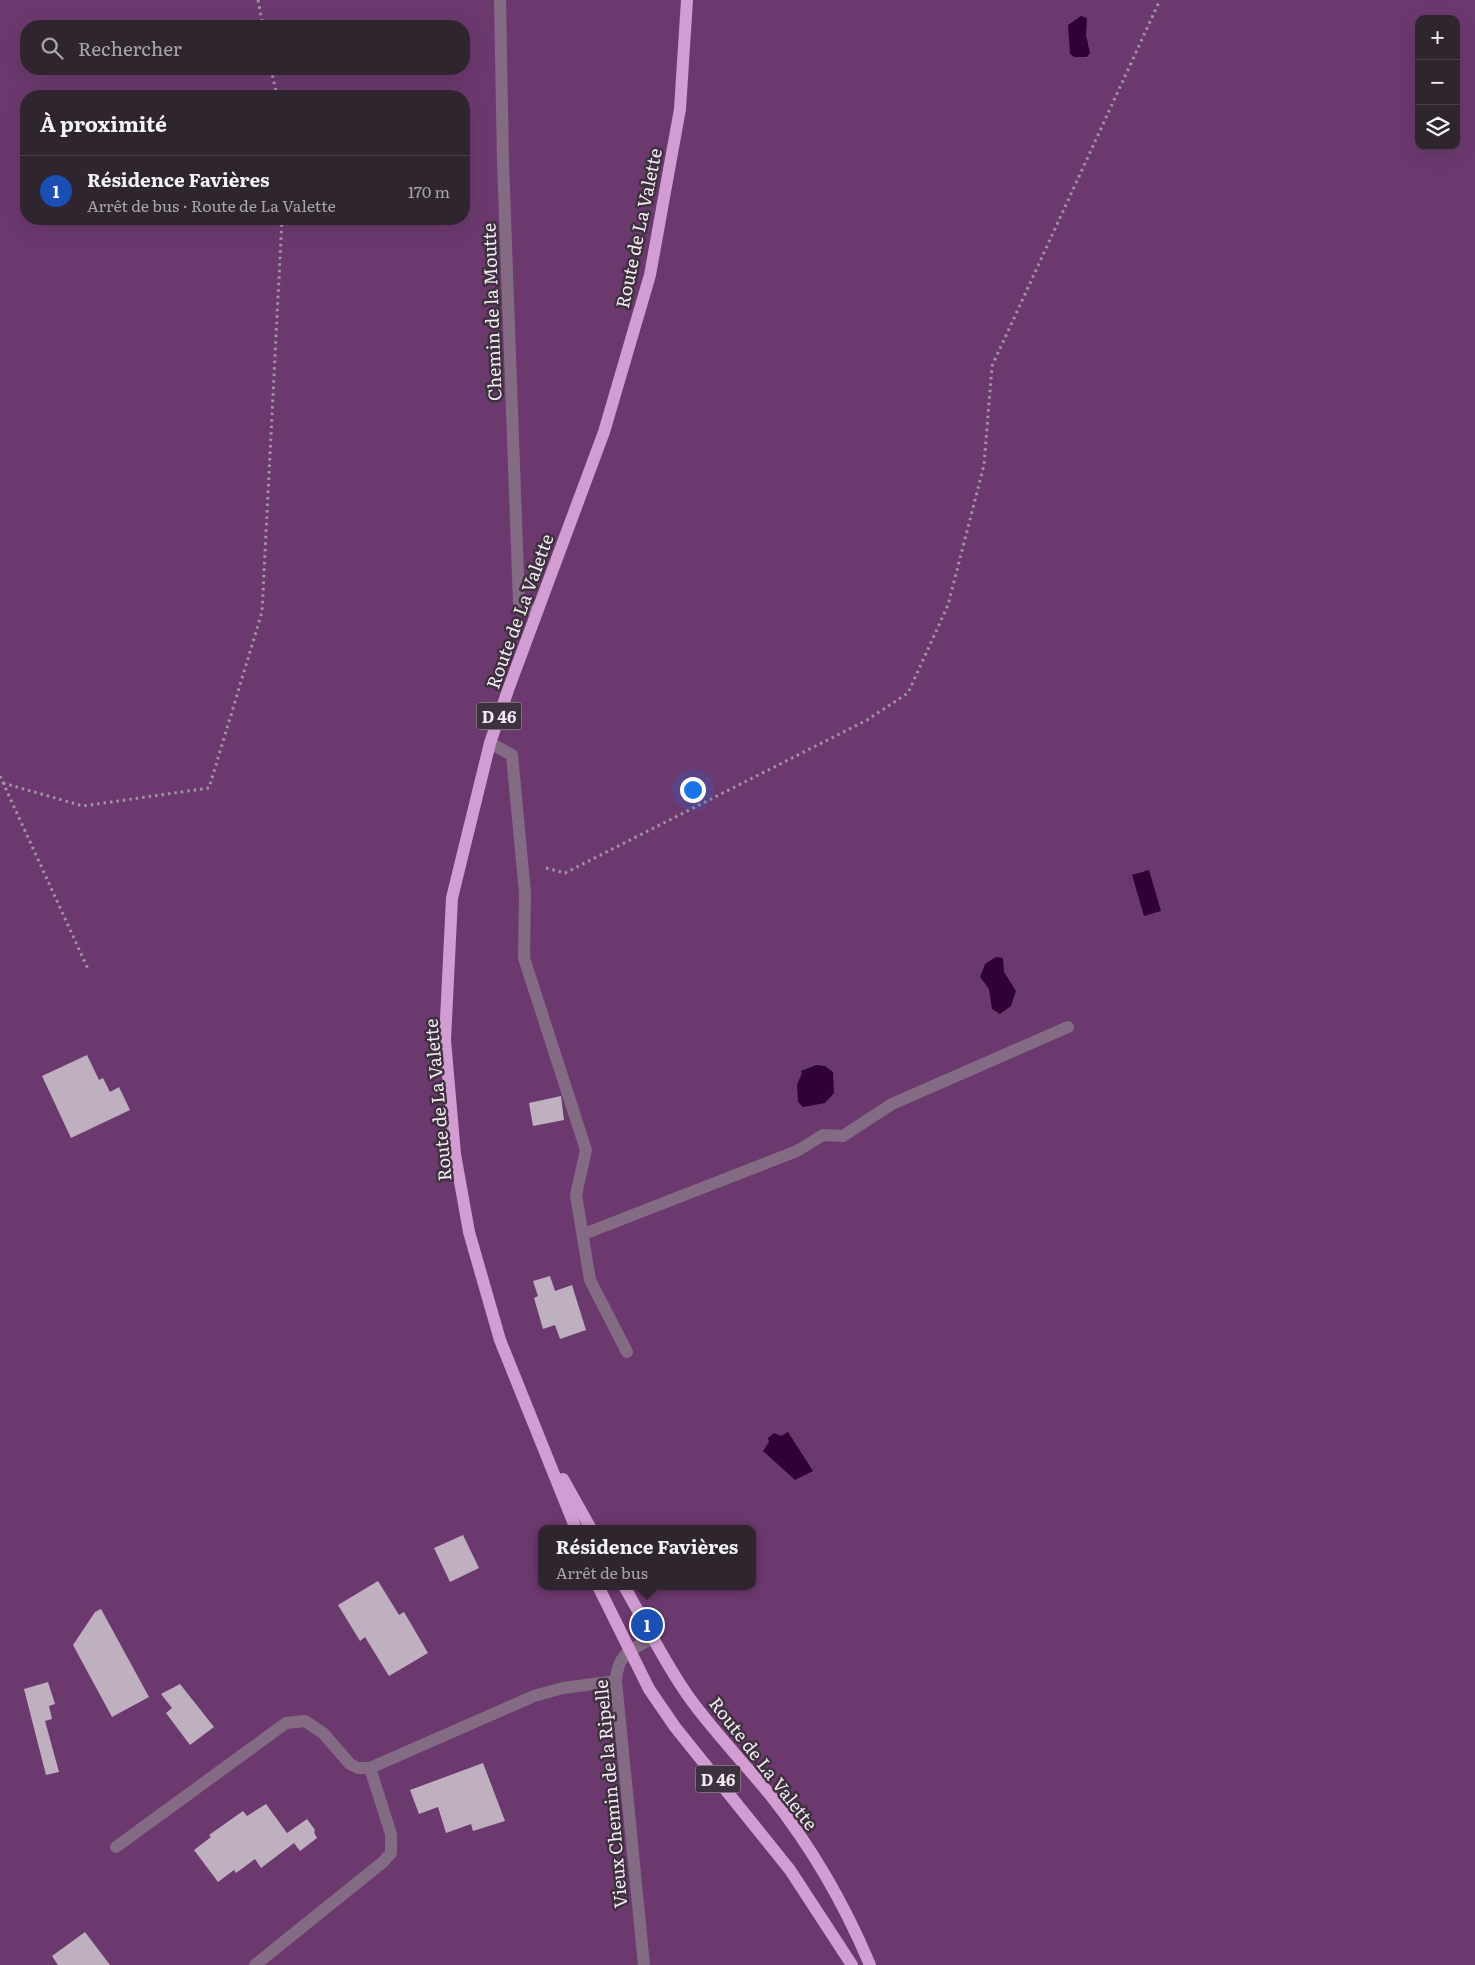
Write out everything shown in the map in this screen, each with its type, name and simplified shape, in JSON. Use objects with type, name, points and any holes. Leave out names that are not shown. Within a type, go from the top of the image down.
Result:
[{"type":"main road","name":"Route de La Valette","points":[[574,1525],[500,1340],[469,1232],[455,1154],[445,1040],[452,898],[490,743],[536,613],[604,432],[650,275],[680,109],[687,0]]},
{"type":"main road","name":"Route de La Valette","points":[[541,1439],[589,1525]]},
{"type":"main road","name":"D 46","points":[[600,1590],[628,1651],[649,1689],[670,1720],[790,1870],[852,1965]]},
{"type":"main road","name":"Route de La Valette","points":[[626,1590],[674,1675],[693,1702],[772,1797],[824,1870],[847,1914],[870,1965]]},
{"type":"street","name":"Chemin de la Moutte","points":[[500,0],[503,162],[519,603],[536,613]]},
{"type":"street","points":[[490,743],[512,755],[525,893],[524,958],[586,1150],[576,1195],[584,1234],[590,1280],[627,1352]]},
{"type":"street","points":[[584,1234],[797,1151],[823,1135],[843,1136],[892,1104],[1068,1027]]},
{"type":"street","points":[[628,1651],[654,1638]]},
{"type":"street","name":"Vieux Chemin de la Ripelle","points":[[628,1651],[616,1669],[616,1681],[644,1965]]},
{"type":"street","points":[[116,1847],[286,1723],[305,1721],[323,1733],[350,1764],[358,1768],[370,1768],[534,1696],[562,1688],[616,1681]]},
{"type":"street","points":[[255,1965],[383,1862],[391,1852],[391,1834],[370,1768]]},
{"type":"path","points":[[258,0],[262,20]]},
{"type":"path","points":[[522,860],[565,874],[867,720],[908,693],[948,605],[984,465],[992,366],[1160,0]]},
{"type":"path","points":[[272,75],[276,90]]},
{"type":"path","points":[[3,783],[83,806],[209,788],[262,612],[282,225]]},
{"type":"path","points":[[0,776],[88,969]]},
{"type":"shaded area","points":[[0,0],[1475,0],[1475,1965],[0,1965]]},
{"type":"shaded area","points":[[1081,16],[1087,18],[1086,35],[1090,53],[1087,57],[1074,57],[1070,54],[1068,25]]},
{"type":"shaded area","points":[[1149,870],[1161,911],[1144,916],[1132,875]]},
{"type":"shaded area","points":[[996,957],[1003,958],[1004,972],[1016,991],[1011,1006],[1000,1014],[992,1009],[989,989],[980,977],[985,964]]},
{"type":"shaded area","points":[[816,1065],[825,1066],[833,1072],[834,1093],[825,1103],[803,1107],[798,1102],[797,1085],[802,1073],[801,1071]]},
{"type":"shaded area","points":[[788,1432],[813,1471],[795,1480],[763,1451],[769,1442],[768,1438],[774,1433],[781,1436]]},
{"type":"building","points":[[87,1055],[99,1080],[103,1078],[110,1092],[119,1087],[130,1110],[71,1138],[42,1076]]},
{"type":"building","points":[[561,1096],[564,1120],[533,1126],[529,1103]]},
{"type":"building","points":[[550,1276],[555,1291],[572,1285],[586,1330],[560,1339],[555,1325],[543,1329],[534,1298],[538,1296],[533,1281]]},
{"type":"building","points":[[463,1535],[479,1568],[450,1582],[434,1548]]},
{"type":"building","points":[[378,1581],[399,1615],[404,1612],[428,1653],[389,1676],[365,1637],[360,1641],[338,1605]]},
{"type":"building","points":[[101,1609],[149,1697],[112,1717],[73,1645],[95,1612]]},
{"type":"building","points":[[48,1682],[55,1704],[49,1706],[52,1719],[45,1721],[59,1772],[46,1775],[24,1689]]},
{"type":"building","points":[[180,1684],[214,1727],[190,1745],[166,1713],[172,1708],[161,1694]]},
{"type":"building","points":[[483,1763],[505,1821],[473,1831],[471,1824],[446,1833],[438,1807],[419,1814],[410,1790]]},
{"type":"building","points":[[266,1804],[287,1833],[307,1819],[315,1830],[317,1838],[300,1851],[294,1843],[261,1868],[255,1859],[236,1873],[234,1870],[218,1882],[194,1850],[211,1837],[209,1835],[243,1811],[247,1816]]},
{"type":"building","points":[[85,1932],[110,1965],[58,1965],[52,1956]]},
{"type":"place","name":"Résidence Favières","points":[[647,1625]]}]
